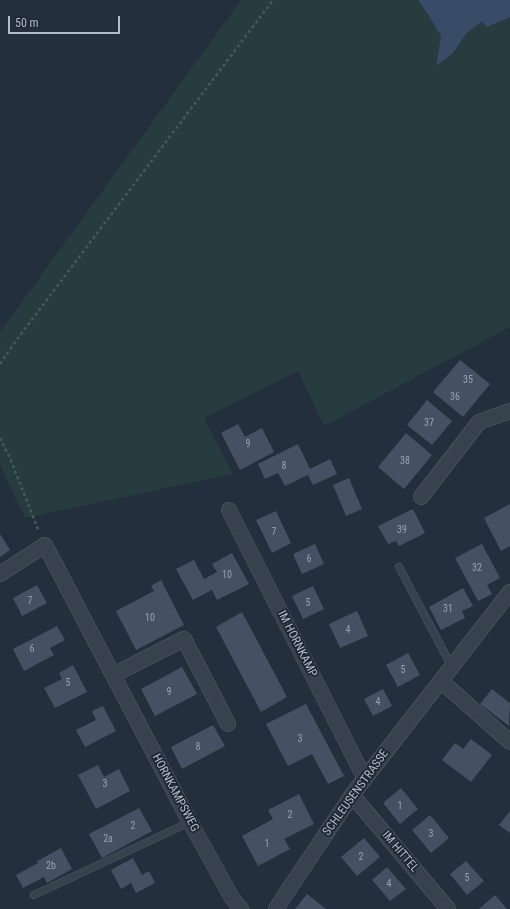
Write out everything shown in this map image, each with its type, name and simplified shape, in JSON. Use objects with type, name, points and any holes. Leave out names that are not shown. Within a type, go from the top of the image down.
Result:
[{"type":"street","points":[[422,497],[479,422],[510,411]]},
{"type":"street","name":"IM HORNKAMP","points":[[229,510],[365,779]]},
{"type":"street","points":[[0,574],[45,545]]},
{"type":"street","name":"HORNKAMPSWEG","points":[[45,545],[190,822],[232,898],[241,909]]},
{"type":"street","name":"SCHLEUSENSTRASSE","points":[[276,909],[352,795],[510,592]]},
{"type":"street","points":[[113,675],[184,639],[228,724]]},
{"type":"street","points":[[441,682],[510,742]]},
{"type":"street","name":"IM HITTEL","points":[[352,795],[448,909]]},
{"type":"lane","points":[[400,567],[452,667]]},
{"type":"lane","points":[[34,895],[190,822]]},
{"type":"path","points":[[0,364],[272,0]]},
{"type":"path","points":[[0,438],[45,545]]},
{"type":"green space","points":[[241,0],[418,0],[441,36],[438,53],[453,53],[466,34],[482,21],[510,17],[510,327],[324,426],[298,371],[204,418],[233,474],[25,518],[0,465],[0,332]]},
{"type":"water","points":[[418,0],[510,0],[510,17],[487,27],[482,21],[466,34],[453,53],[436,66],[441,36]]},
{"type":"building","points":[[460,360],[490,384],[463,417],[433,392]]},
{"type":"building","points":[[427,400],[452,421],[432,445],[407,425]]},
{"type":"building","points":[[238,424],[245,437],[262,428],[274,452],[240,470],[221,433]]},
{"type":"building","points":[[406,433],[432,455],[404,489],[378,467]]},
{"type":"building","points":[[298,444],[310,469],[330,459],[337,474],[313,485],[308,475],[285,486],[278,473],[265,479],[258,464]]},
{"type":"building","points":[[349,478],[362,509],[346,516],[333,485]]},
{"type":"building","points":[[510,504],[510,546],[501,551],[484,518]]},
{"type":"building","points":[[413,509],[425,533],[399,546],[396,541],[388,544],[378,526]]},
{"type":"building","points":[[276,511],[291,543],[272,553],[256,520]]},
{"type":"building","points":[[0,534],[10,550],[0,557]]},
{"type":"building","points":[[315,544],[324,564],[302,574],[293,554]]},
{"type":"building","points":[[482,544],[500,578],[487,585],[492,594],[478,601],[455,558]]},
{"type":"building","points":[[232,553],[249,584],[217,600],[212,590],[193,600],[176,569],[194,560],[204,579],[217,572],[212,564]]},
{"type":"building","points":[[161,580],[184,625],[136,650],[116,611],[154,591],[151,586]]},
{"type":"building","points":[[37,585],[47,603],[22,616],[13,598]]},
{"type":"building","points":[[313,586],[324,609],[303,619],[292,596]]},
{"type":"building","points":[[463,588],[473,606],[462,611],[465,618],[441,630],[429,607]]},
{"type":"building","points":[[357,611],[368,636],[340,648],[329,624]]},
{"type":"building","points":[[242,612],[287,697],[261,712],[216,627]]},
{"type":"building","points":[[57,626],[65,640],[50,648],[54,655],[24,671],[13,649]]},
{"type":"building","points":[[408,653],[420,675],[398,687],[386,665]]},
{"type":"building","points":[[73,665],[87,692],[55,708],[44,688],[62,679],[59,673]]},
{"type":"building","points":[[182,667],[197,694],[155,716],[141,689]]},
{"type":"building","points":[[383,689],[392,706],[373,716],[364,699]]},
{"type":"building","points":[[492,689],[510,703],[509,726],[480,704]]},
{"type":"building","points":[[306,704],[344,776],[328,784],[312,754],[288,766],[266,724]]},
{"type":"building","points":[[103,706],[116,731],[85,747],[76,730],[96,720],[92,711]]},
{"type":"building","points":[[213,725],[225,746],[182,769],[171,747]]},
{"type":"building","points":[[471,739],[492,755],[471,782],[442,760],[455,743],[463,749]]},
{"type":"building","points":[[98,765],[104,777],[119,769],[130,791],[96,809],[78,775]]},
{"type":"building","points":[[401,788],[418,809],[400,824],[383,803]]},
{"type":"building","points":[[299,794],[314,824],[284,839],[290,849],[258,866],[242,836],[273,819],[268,810]]},
{"type":"building","points":[[139,808],[152,831],[102,858],[89,834]]},
{"type":"building","points":[[510,811],[510,833],[499,825]]},
{"type":"building","points":[[430,815],[449,838],[431,853],[412,830]]},
{"type":"building","points":[[364,838],[380,857],[357,876],[341,857]]},
{"type":"building","points":[[61,848],[72,869],[47,883],[44,877],[23,888],[16,875],[38,863],[37,861]]},
{"type":"building","points":[[133,858],[142,875],[149,871],[155,883],[136,893],[131,883],[121,889],[111,870]]},
{"type":"building","points":[[466,861],[484,881],[467,895],[450,874]]},
{"type":"building","points":[[387,867],[406,889],[390,901],[372,880]]},
{"type":"building","points":[[307,894],[326,909],[295,909]]},
{"type":"building","points":[[495,895],[507,909],[479,909]]}]
